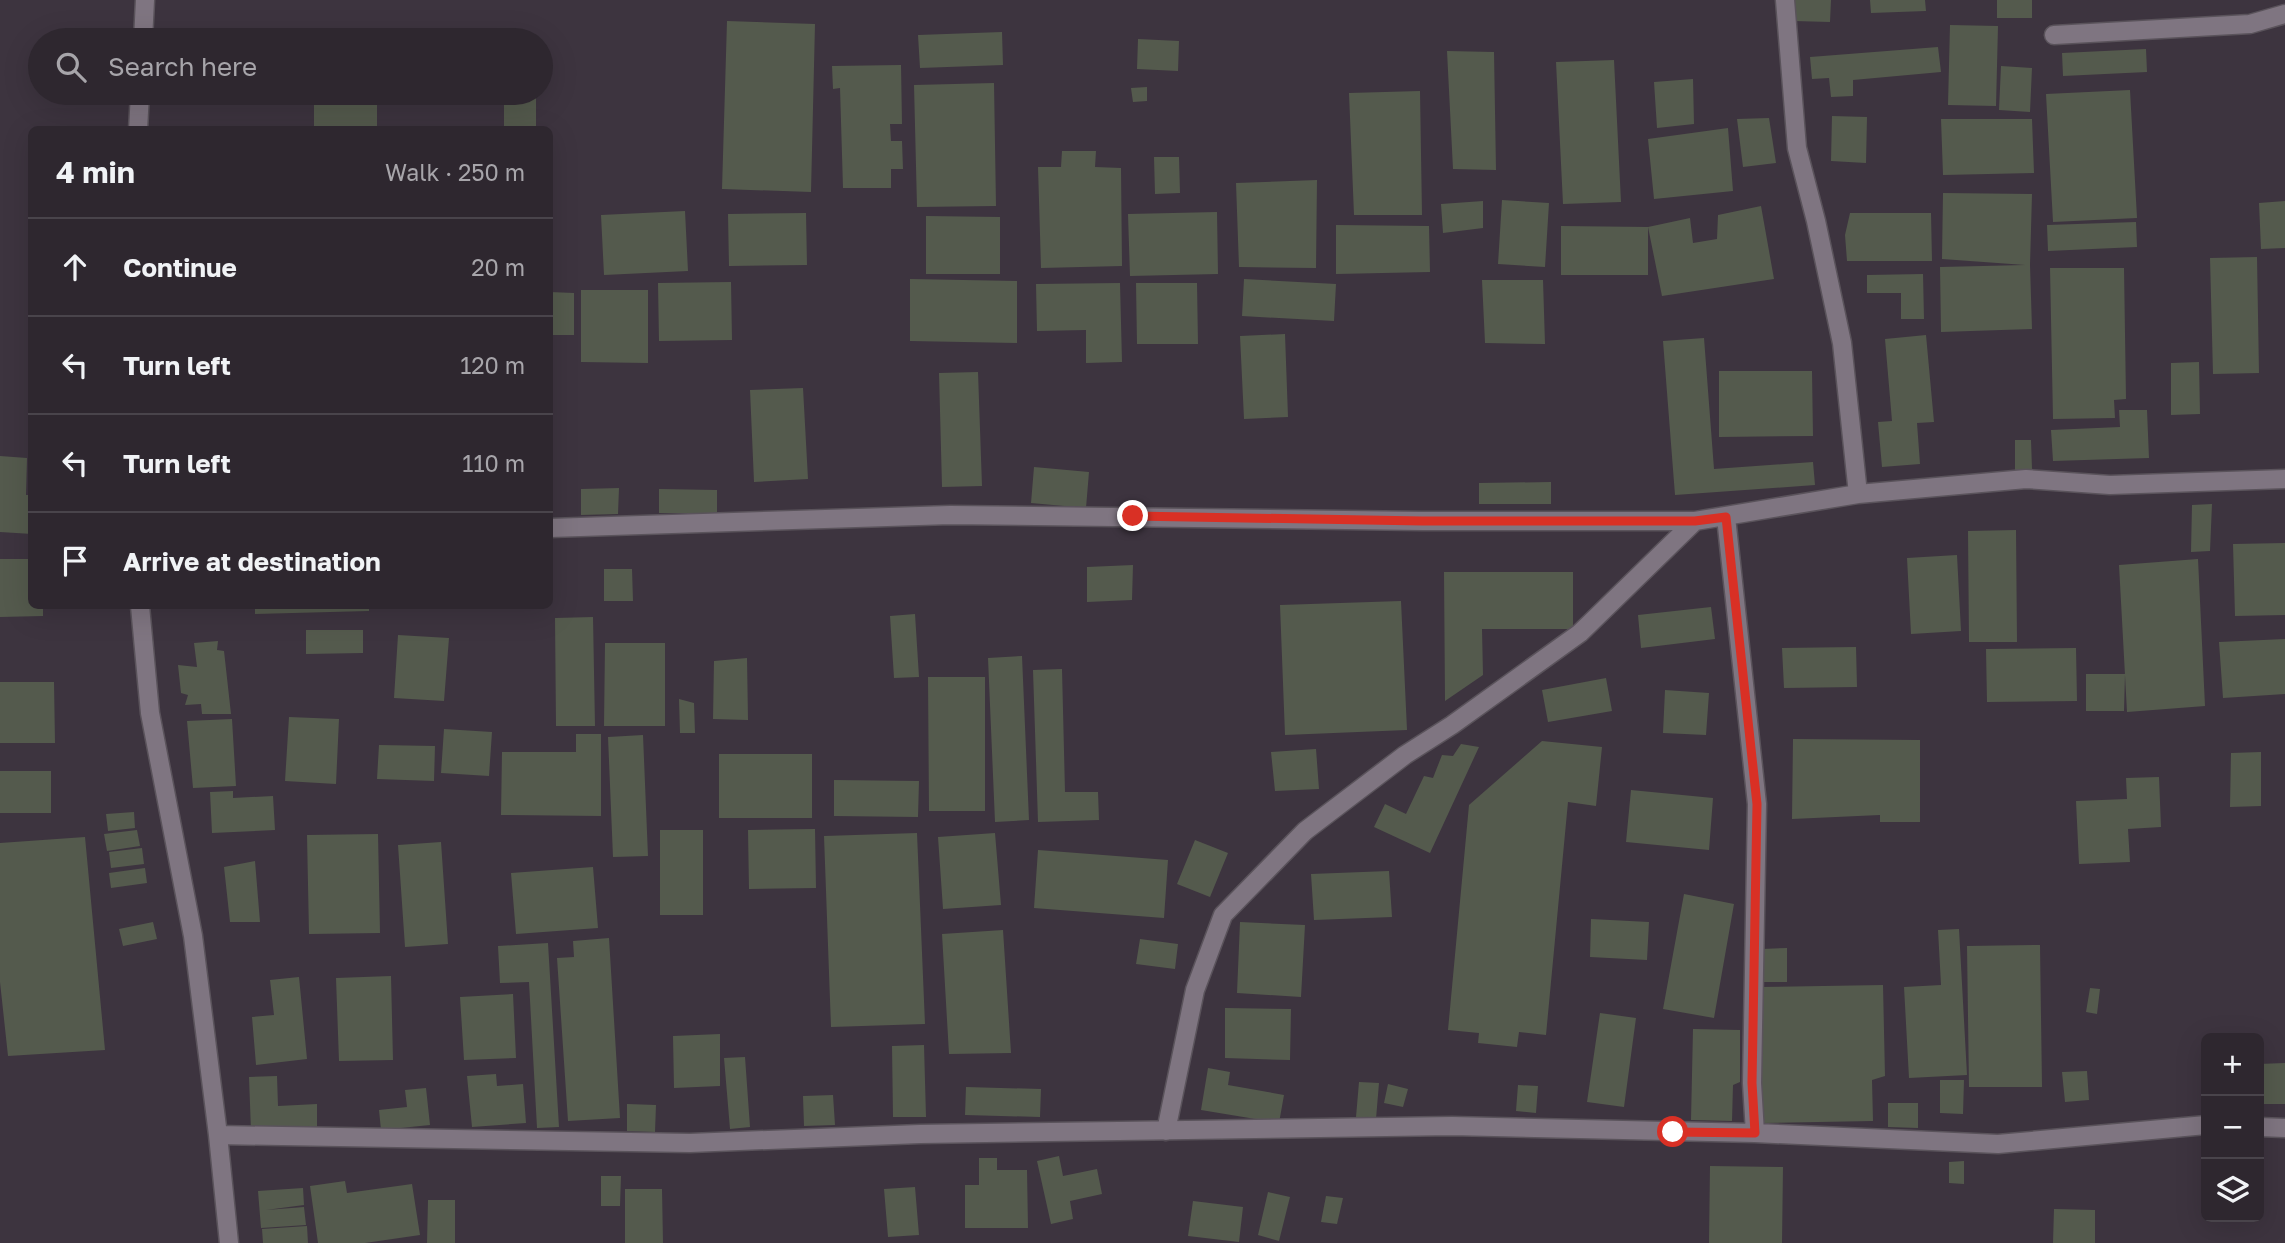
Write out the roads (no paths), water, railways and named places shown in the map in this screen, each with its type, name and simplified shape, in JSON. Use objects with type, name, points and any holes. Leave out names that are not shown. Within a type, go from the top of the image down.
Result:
[{"type":"street","points":[[144,28],[145,0]]},
{"type":"street","points":[[1785,0],[1797,148],[1842,343],[1857,494]]},
{"type":"street","points":[[2054,35],[2250,24],[2285,14]]},
{"type":"street","points":[[138,126],[139,105]]},
{"type":"street","points":[[553,528],[950,515],[1422,521],[1695,521],[1857,494],[2026,479],[2110,485],[2285,479]]},
{"type":"street","points":[[1726,517],[1757,804],[1752,1083],[1755,1133]]},
{"type":"street","points":[[1166,1131],[1195,990],[1223,915],[1306,831],[1405,755],[1452,725],[1580,633],[1695,521]]},
{"type":"street","points":[[140,609],[150,713],[192,936],[229,1243]]},
{"type":"street","points":[[218,1135],[690,1143],[920,1134],[1452,1126],[1755,1133],[1998,1144],[2201,1125]]},
{"type":"street","points":[[2264,1127],[2285,1128]]}]
